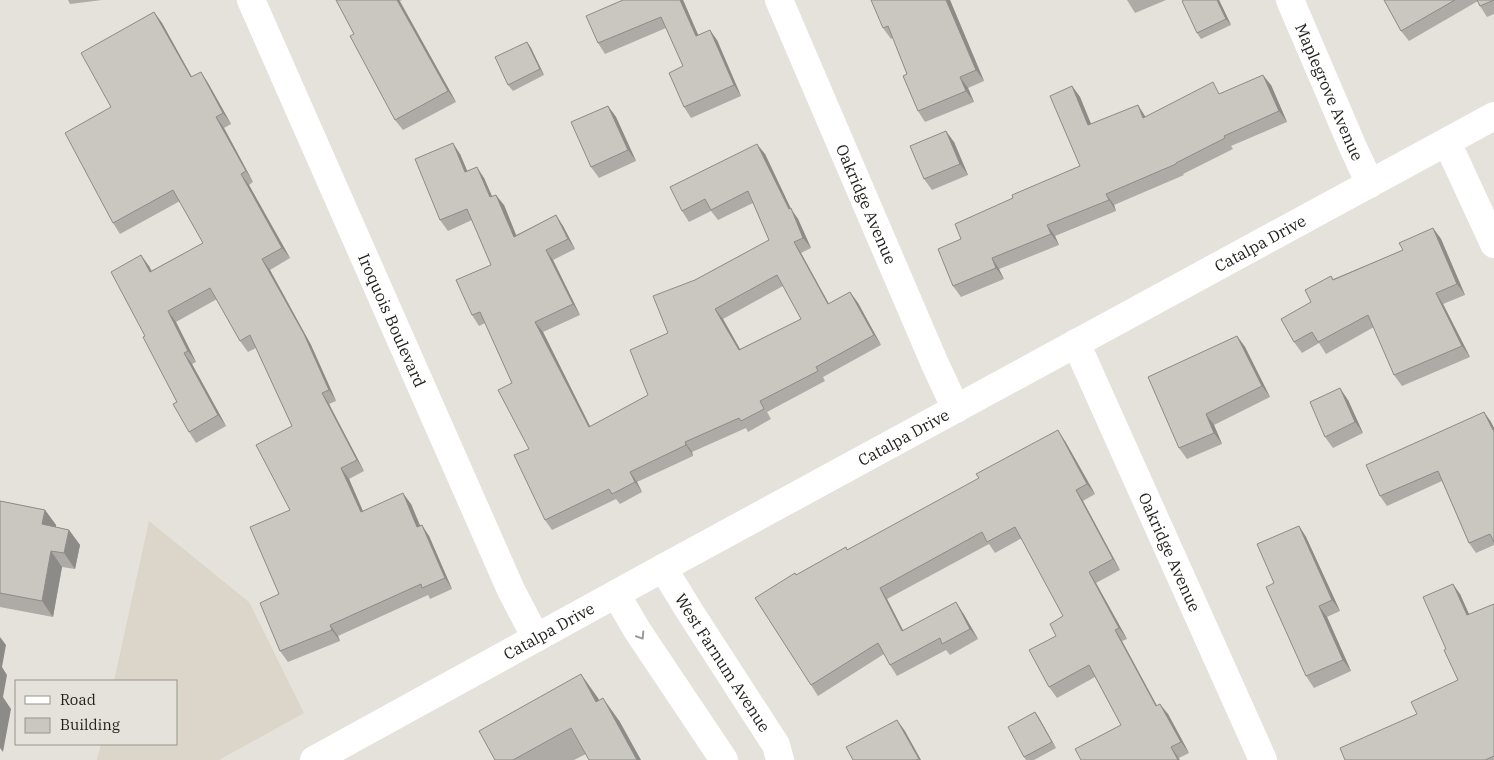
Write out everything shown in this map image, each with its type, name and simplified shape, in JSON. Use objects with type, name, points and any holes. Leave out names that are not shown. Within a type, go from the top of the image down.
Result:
[{"type":"street","name":"Iroquois Boulevard","points":[[251,0],[509,585],[536,638]]},
{"type":"street","name":"Oakridge Avenue","points":[[779,0],[956,409]]},
{"type":"street","name":"Maplegrove Avenue","points":[[1290,0],[1370,184]]},
{"type":"street","name":"Catalpa Drive","points":[[314,760],[1494,116]]},
{"type":"street","points":[[1447,142],[1494,244]]},
{"type":"street","name":"Oakridge Avenue","points":[[1076,343],[1263,760]]},
{"type":"street","name":"West Farnum Avenue","points":[[663,568],[776,745],[780,760]]},
{"type":"street","points":[[616,594],[637,630],[724,760]]},
{"type":"shaded area","points":[[149,521],[249,602],[304,713],[219,760],[97,760],[101,745],[178,745],[178,680],[114,680]]},
{"type":"building","points":[[336,0],[397,0],[448,91],[395,120],[350,36],[354,34]]},
{"type":"building","points":[[623,0],[680,0],[696,36],[710,30],[734,85],[684,107],[669,73],[683,66],[661,17],[598,43],[586,16]]},
{"type":"building","points":[[871,0],[946,0],[976,70],[960,77],[966,91],[918,111],[903,76],[907,74],[888,26],[883,28]]},
{"type":"building","points":[[1217,0],[1226,19],[1197,33],[1182,1]]},
{"type":"building","points":[[1384,0],[1455,0],[1401,31]]},
{"type":"building","points":[[1477,0],[1494,0],[1480,6]]},
{"type":"building","points":[[154,12],[191,77],[201,72],[223,113],[216,117],[246,171],[241,174],[282,248],[262,259],[304,334],[329,390],[322,393],[357,460],[341,468],[361,512],[403,493],[417,527],[422,525],[445,578],[422,588],[421,584],[330,625],[332,630],[280,651],[260,603],[279,594],[250,527],[290,510],[256,445],[292,426],[250,335],[240,341],[210,288],[168,311],[188,351],[184,353],[218,415],[189,432],[173,404],[177,402],[143,337],[145,336],[111,272],[141,255],[150,272],[203,243],[173,190],[113,223],[65,133],[111,107],[81,53]]},
{"type":"building","points":[[527,42],[540,69],[508,85],[495,57]]},
{"type":"building","points":[[1263,75],[1279,111],[1224,136],[1225,138],[1176,164],[1106,194],[1109,200],[1047,225],[1051,234],[992,258],[996,268],[953,286],[938,249],[961,239],[955,224],[1013,198],[1012,195],[1080,166],[1050,96],[1072,86],[1088,125],[1138,105],[1143,118],[1213,82],[1219,94]]},
{"type":"building","points":[[608,106],[628,150],[591,167],[571,122]]},
{"type":"building","points":[[946,131],[960,164],[924,179],[910,146]]},
{"type":"building","points":[[453,143],[465,172],[477,167],[490,197],[496,195],[514,237],[556,215],[568,239],[546,250],[573,304],[535,322],[589,427],[648,395],[630,350],[668,333],[653,296],[695,280],[769,240],[748,191],[711,210],[705,199],[682,211],[670,187],[757,144],[789,209],[791,208],[803,238],[794,242],[828,304],[850,292],[874,335],[816,367],[818,371],[760,401],[764,409],[741,421],[739,418],[685,442],[686,445],[630,472],[635,482],[612,494],[609,489],[545,520],[514,455],[529,449],[498,390],[512,383],[480,312],[472,315],[456,280],[491,265],[467,209],[440,220],[415,159]],"holes":[[[777,275],[801,319],[739,350],[715,309]]]},
{"type":"building","points":[[1433,228],[1457,284],[1436,293],[1462,346],[1394,375],[1368,315],[1318,342],[1312,332],[1294,342],[1281,319],[1311,302],[1305,290],[1331,276],[1333,280],[1403,250],[1399,243]]},
{"type":"building","points":[[1237,336],[1262,386],[1206,414],[1214,433],[1179,448],[1148,377]]},
{"type":"building","points":[[1340,388],[1355,422],[1325,437],[1310,402]]},
{"type":"building","points":[[1484,412],[1494,429],[1494,542],[1490,534],[1469,543],[1438,471],[1380,496],[1366,465]]},
{"type":"building","points":[[1058,430],[1087,484],[1076,490],[1113,559],[1089,572],[1119,628],[1115,630],[1156,706],[1160,704],[1181,742],[1171,747],[1178,760],[1081,760],[1075,749],[1121,725],[1089,665],[1049,687],[1029,650],[1056,636],[1050,624],[1063,616],[1015,527],[987,542],[982,532],[880,588],[902,631],[956,602],[970,629],[942,644],[940,638],[890,665],[878,643],[811,685],[755,598],[795,573],[796,575],[846,547],[847,550],[979,478],[976,474]]},
{"type":"building","points":[[0,501],[45,510],[42,524],[69,530],[64,553],[51,551],[42,601],[0,593]]},
{"type":"building","points":[[1299,526],[1332,600],[1319,606],[1343,660],[1306,676],[1266,587],[1274,583],[1257,544]]},
{"type":"building","points":[[1453,584],[1467,615],[1494,604],[1494,756],[1485,760],[1345,760],[1340,748],[1417,714],[1411,702],[1458,680],[1423,597]]},
{"type":"building","points":[[581,674],[596,702],[603,698],[637,760],[589,760],[571,728],[513,760],[495,760],[479,731]]},
{"type":"building","points":[[1035,712],[1052,742],[1024,757],[1008,727]]},
{"type":"building","points":[[897,720],[919,759],[853,760],[846,747]]}]
